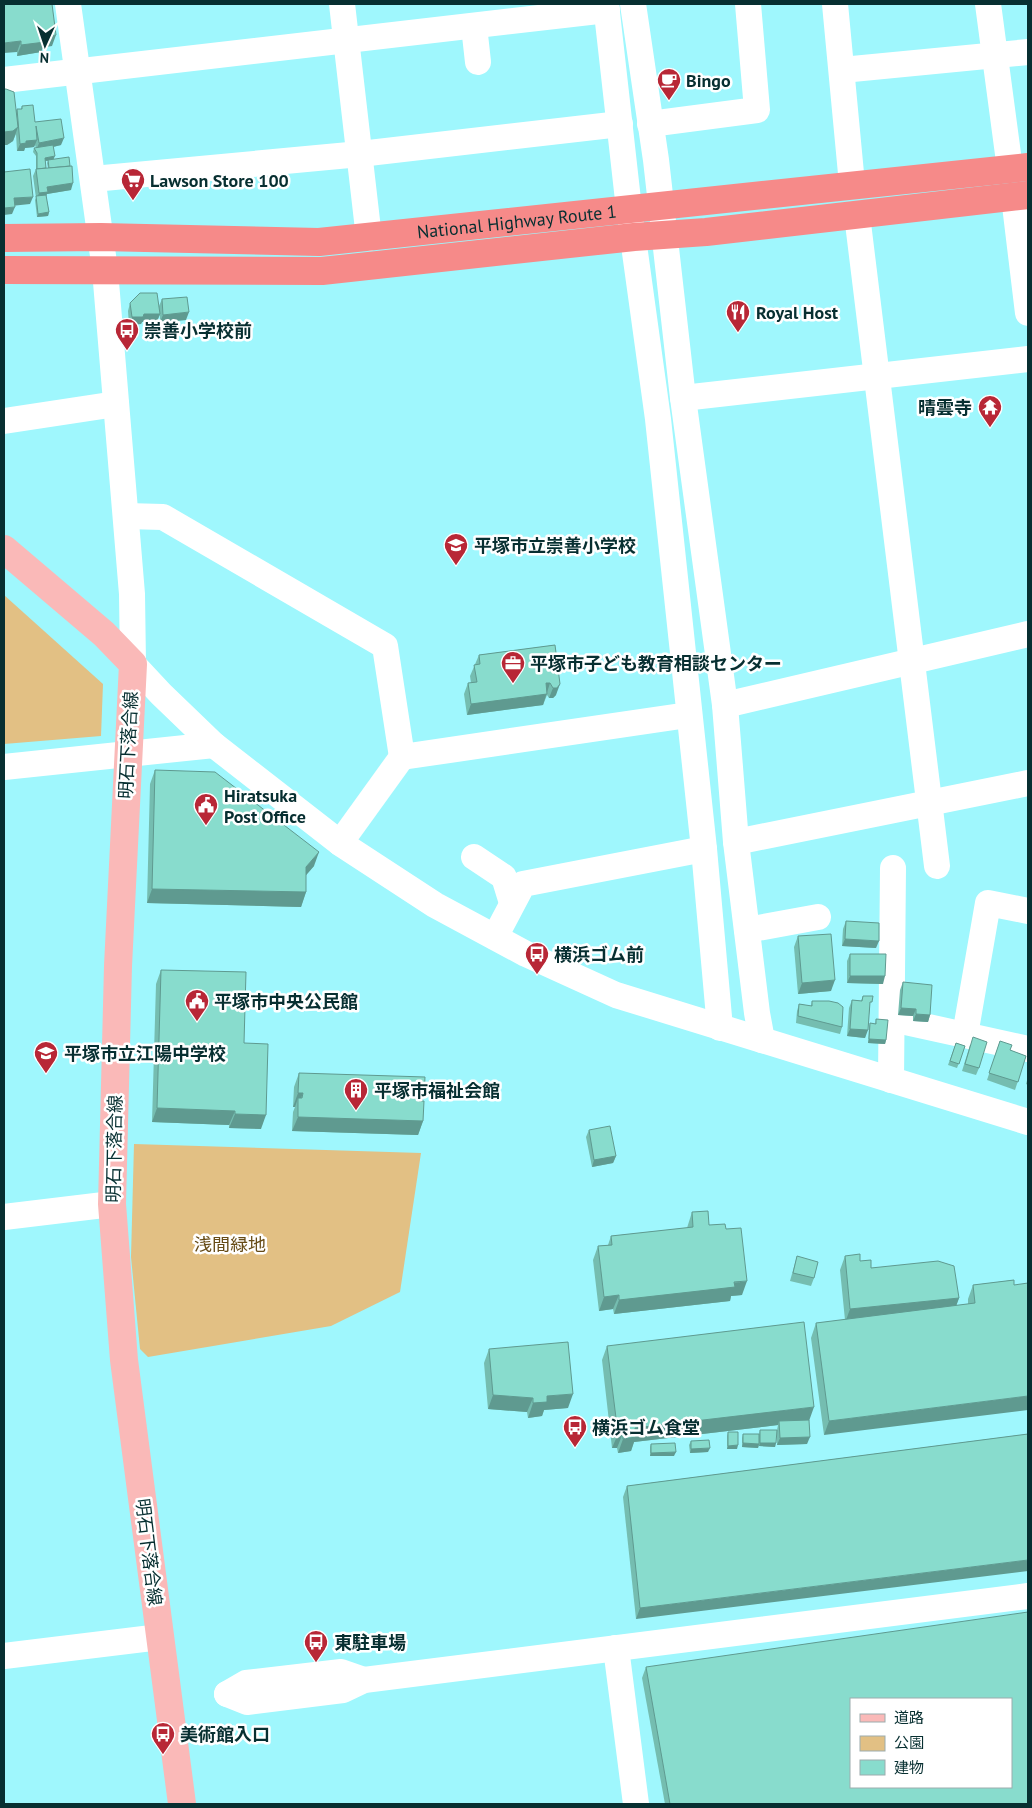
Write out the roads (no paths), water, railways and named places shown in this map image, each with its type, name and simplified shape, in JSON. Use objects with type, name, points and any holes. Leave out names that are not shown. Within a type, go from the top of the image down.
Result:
[{"type":"highway","name":"National Highway Route 1","points":[[4,238],[101,236],[319,242],[662,207],[852,184],[1019,168]]},
{"type":"highway","name":"National Highway Route 1","points":[[4,270],[322,271],[634,237],[706,232],[1021,196]]},
{"type":"main road","points":[[4,549],[104,634],[133,664]]},
{"type":"main road","name":"明石下落合線","points":[[133,664],[118,966],[112,1204],[124,1360],[182,1804]]},
{"type":"street","points":[[68,4],[105,270],[132,594],[133,664],[214,745],[340,843],[436,905],[526,954],[616,995],[1028,1122]]},
{"type":"street","points":[[342,4],[370,238]]},
{"type":"street","points":[[638,4],[650,124],[662,207],[683,398],[725,705],[736,842],[756,1013],[762,1040]]},
{"type":"street","points":[[650,124],[757,110],[748,4]]},
{"type":"street","points":[[835,4],[852,184]]},
{"type":"street","points":[[988,4],[995,55],[1019,168]]},
{"type":"street","points":[[4,80],[474,26],[607,7],[630,209],[658,419],[688,715],[704,849],[720,1028]]},
{"type":"street","points":[[474,26],[478,62]]},
{"type":"street","points":[[842,70],[1028,52]]},
{"type":"street","points":[[93,179],[360,154],[620,124]]},
{"type":"street","points":[[1021,196],[1028,314]]},
{"type":"street","points":[[857,215],[937,866]]},
{"type":"street","points":[[683,398],[1028,358]]},
{"type":"street","points":[[4,421],[116,404]]},
{"type":"street","points":[[126,516],[163,517],[385,646],[402,757],[340,843]]},
{"type":"street","points":[[725,705],[912,663],[1028,634]]},
{"type":"street","points":[[402,757],[688,715]]},
{"type":"street","points":[[4,767],[214,745]]},
{"type":"street","points":[[736,842],[1028,784]]},
{"type":"street","points":[[495,937],[523,884],[704,849]]},
{"type":"street","points":[[474,858],[504,877],[512,903]]},
{"type":"street","points":[[891,1080],[893,868]]},
{"type":"street","points":[[965,1035],[988,903],[1028,911]]},
{"type":"street","points":[[747,930],[818,917]]},
{"type":"street","points":[[892,1019],[1028,1046]]},
{"type":"street","points":[[4,1217],[112,1204]]},
{"type":"street","points":[[364,1680],[1028,1596]]},
{"type":"street","points":[[4,1656],[160,1637]]},
{"type":"street","points":[[616,1648],[636,1804]]},
{"type":"place","name":"Bingo","points":[[669,101]]},
{"type":"place","name":"Lawson Store 100","points":[[133,201]]},
{"type":"place","name":"Royal Host","points":[[738,333]]},
{"type":"place","name":"崇善小学校前","points":[[127,351]]},
{"type":"place","name":"晴雲寺","points":[[990,428]]},
{"type":"place","name":"平塚市立崇善小学校","points":[[456,566]]},
{"type":"place","name":"平塚市子ども教育相談センター","points":[[513,684]]},
{"type":"place","name":"Hiratsuka Post Office","points":[[206,826]]},
{"type":"place","name":"横浜ゴム前","points":[[537,975]]},
{"type":"place","name":"平塚市中央公民館","points":[[197,1022]]},
{"type":"place","name":"平塚市立江陽中学校","points":[[46,1074]]},
{"type":"place","name":"平塚市福祉会館","points":[[356,1111]]},
{"type":"place","name":"横浜ゴム食堂","points":[[575,1448]]},
{"type":"place","name":"東駐車場","points":[[316,1663]]},
{"type":"place","name":"美術館入口","points":[[163,1755]]},
{"type":"park label","name":"浅間緑地","points":[[230,1244]]}]
